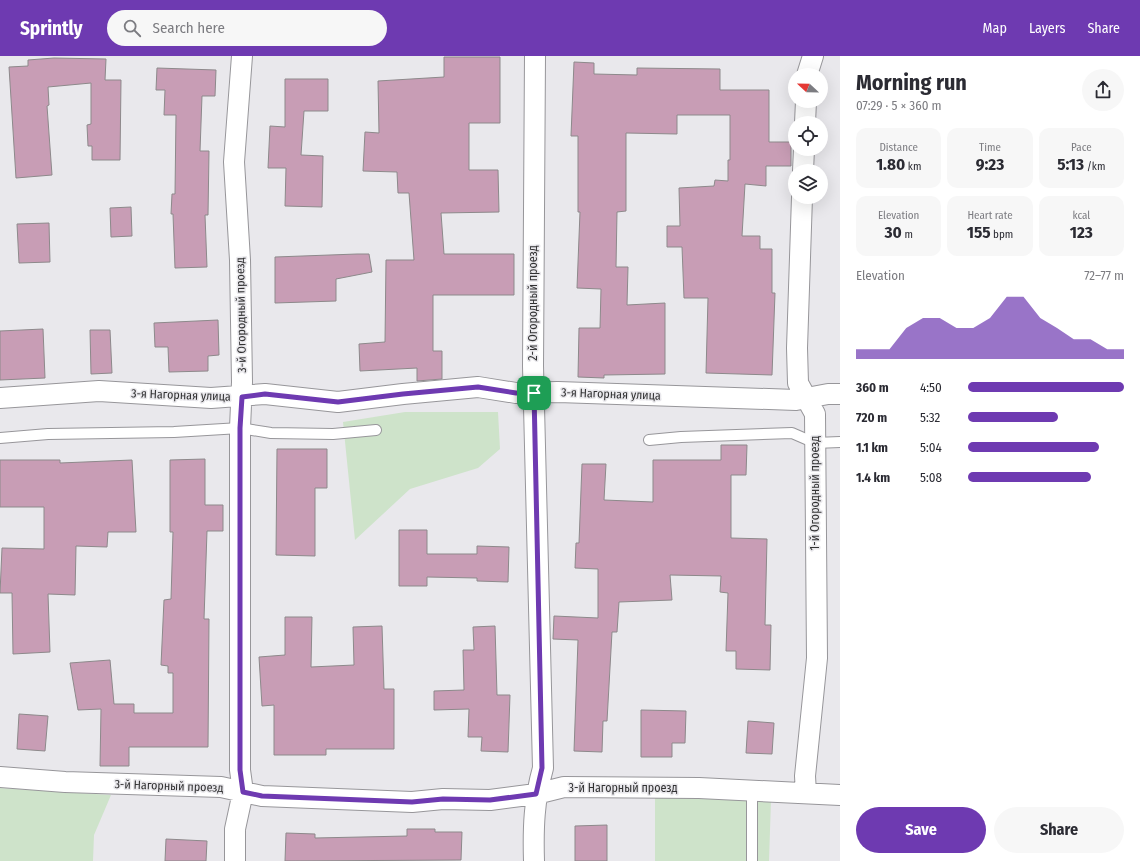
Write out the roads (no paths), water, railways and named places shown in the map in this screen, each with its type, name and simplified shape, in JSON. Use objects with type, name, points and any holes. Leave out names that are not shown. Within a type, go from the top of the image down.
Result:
[{"type":"street","name":"3-й Огородный проезд","points":[[235,861],[235,829],[243,792],[240,770],[240,428],[242,397],[240,260],[234,162],[242,56]]},
{"type":"street","name":"2-й Огородный проезд","points":[[534,861],[533,824],[536,794],[542,768],[534,393],[535,56]]},
{"type":"street","points":[[809,68],[813,56]]},
{"type":"street","name":"1-й Огородный проезд","points":[[802,204],[797,348],[798,383],[808,398],[815,414],[817,658],[805,776],[806,793]]},
{"type":"street","name":"3-я Нагорная улица","points":[[0,398],[99,391],[211,398],[242,397],[265,394],[338,402],[478,387],[516,393],[788,400],[828,394],[840,394]]},
{"type":"street","name":"3-й Нагорный проезд","points":[[0,777],[65,782],[221,787],[262,796],[412,802],[443,799],[490,800],[536,794],[564,787],[699,788],[752,792],[840,795]]},
{"type":"lane","points":[[0,438],[48,434],[181,432],[240,428],[271,433],[333,434],[376,430]]},
{"type":"lane","points":[[649,440],[681,437],[792,433],[815,443],[840,442]]},
{"type":"lane","points":[[752,792],[752,861]]}]
